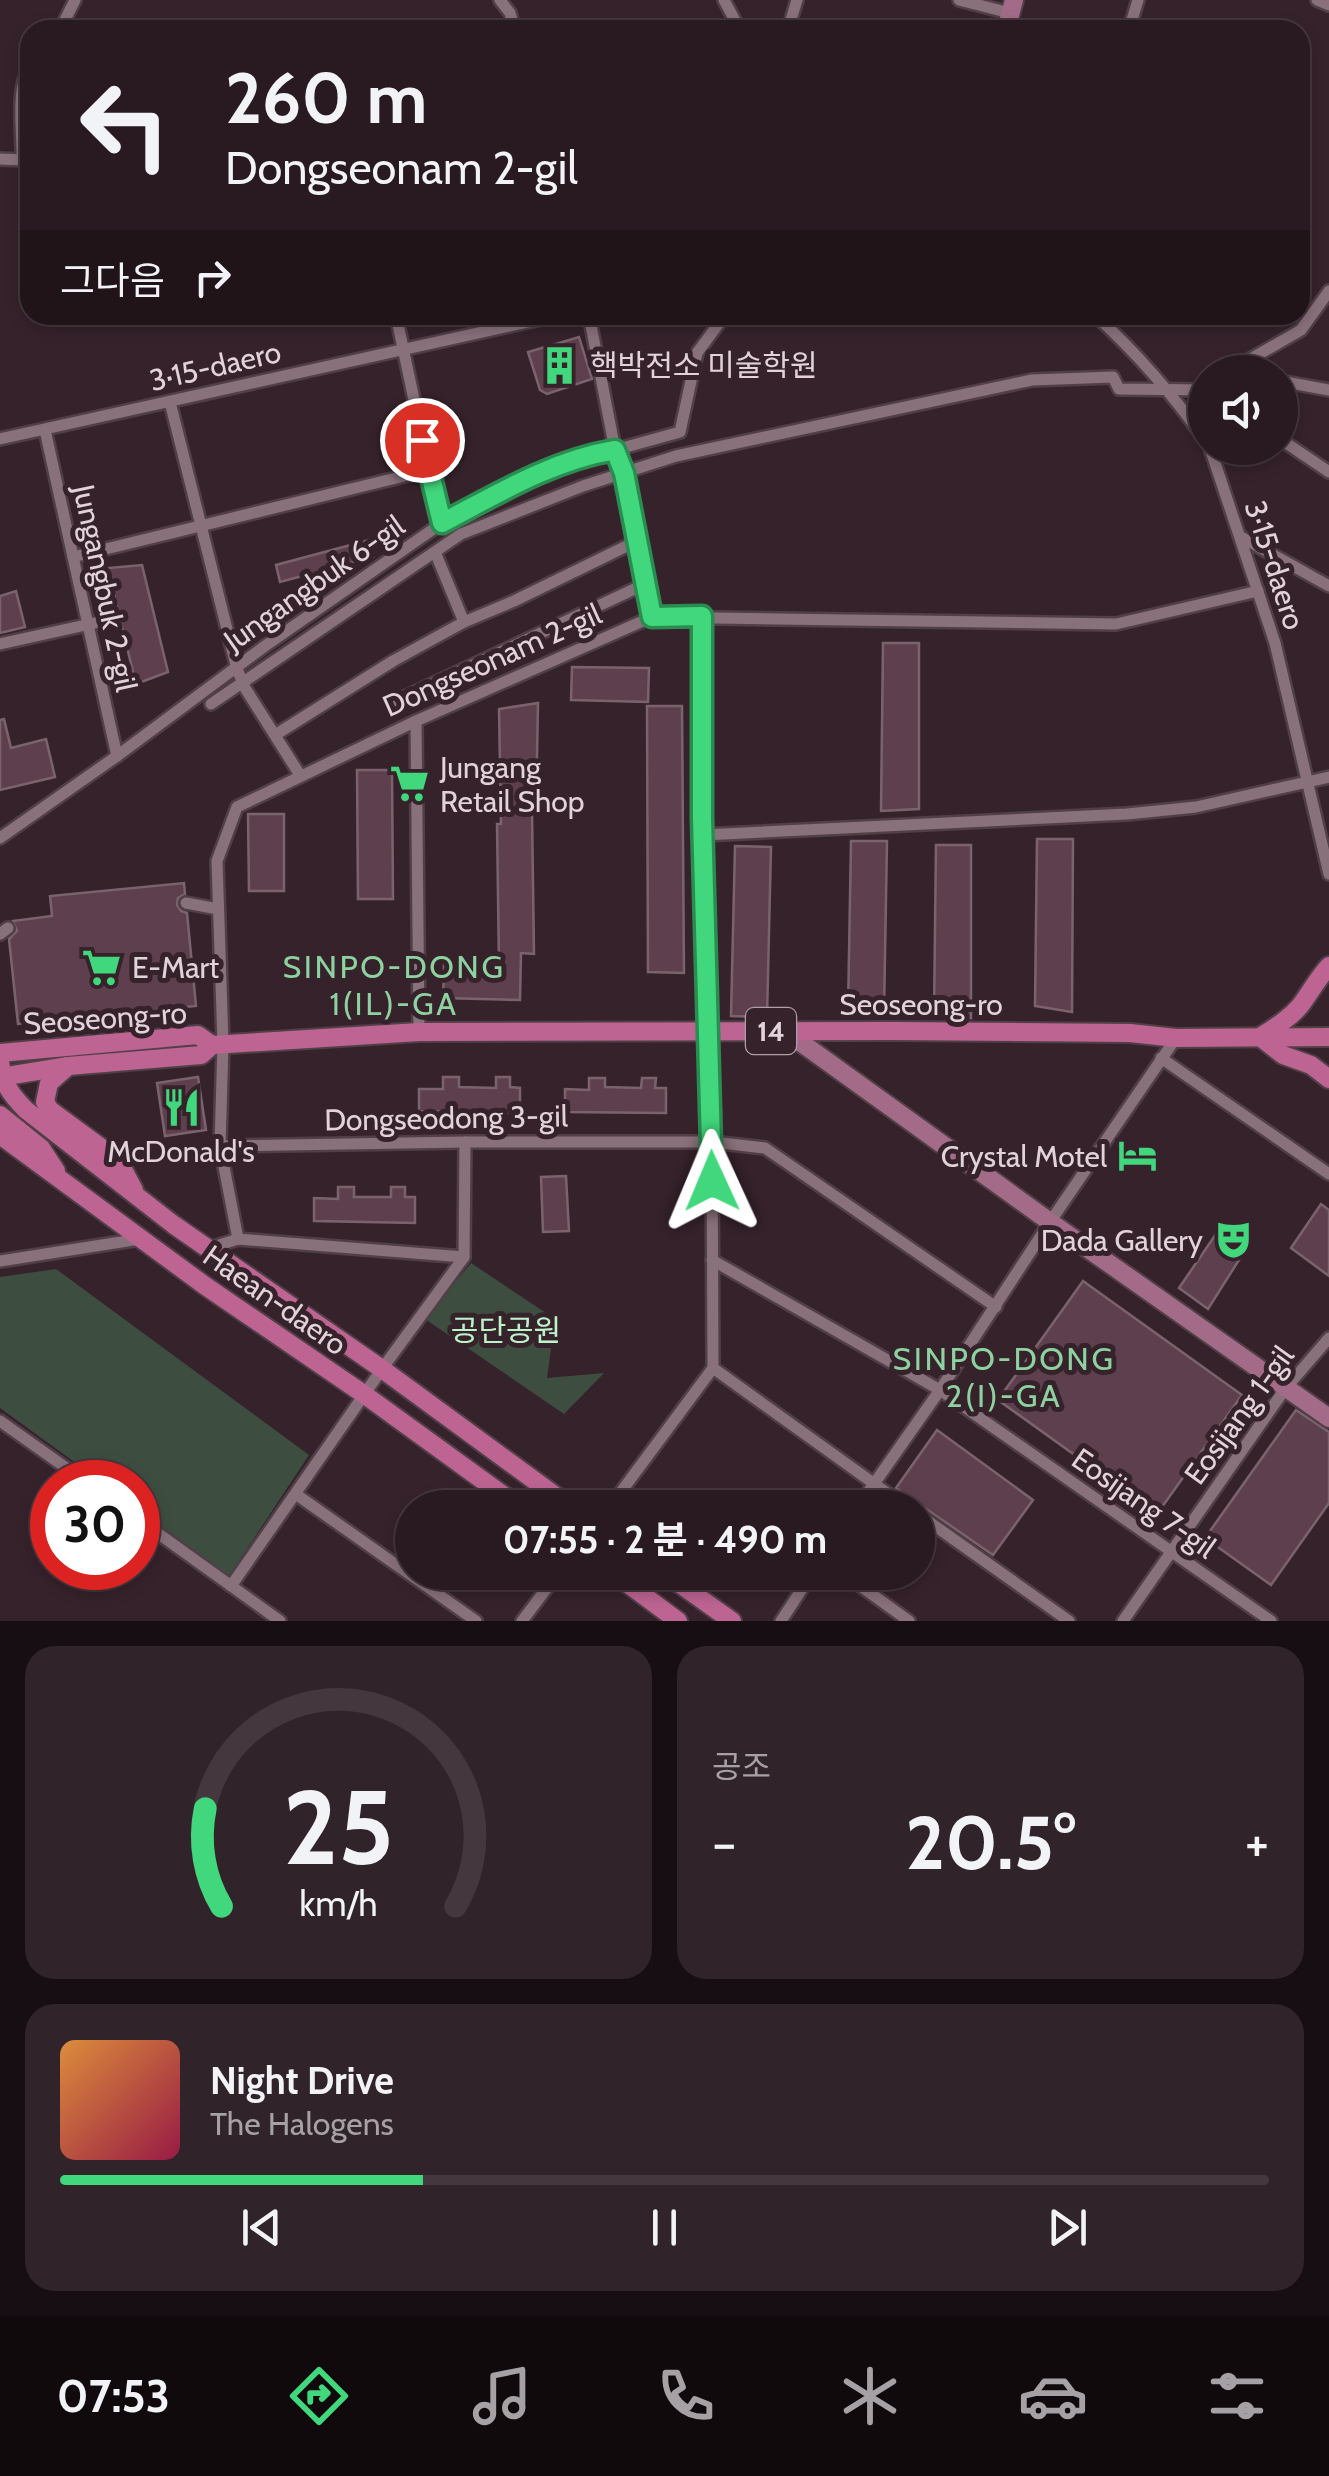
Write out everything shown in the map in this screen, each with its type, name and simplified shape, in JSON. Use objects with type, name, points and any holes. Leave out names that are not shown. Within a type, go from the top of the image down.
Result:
[{"type":"main road","points":[[1329,966],[1299,1007],[1260,1037],[1283,1055],[1311,1064],[1329,1079]]},
{"type":"main road","name":"Seoseong-ro","points":[[0,1053],[198,1035],[218,1044],[419,1032],[785,1031],[1329,1037]]},
{"type":"main road","points":[[785,1031],[1329,1418]]},
{"type":"main road","name":"Seoseong-ro","points":[[1,1072],[201,1055],[218,1044]]},
{"type":"main road","points":[[68,1066],[49,1084],[45,1102],[50,1110],[118,1160],[140,1200]]},
{"type":"main road","name":"Haean-daero","points":[[1,1072],[10,1094],[26,1110],[140,1200],[547,1490]]},
{"type":"main road","points":[[0,1116],[40,1148],[65,1185]]},
{"type":"main road","name":"Haean-daero","points":[[0,1135],[495,1490]]},
{"type":"main road","points":[[636,1590],[678,1621]]},
{"type":"main road","points":[[688,1590],[732,1621]]},
{"type":"street","points":[[959,0],[1010,14]]},
{"type":"street","points":[[1317,0],[1329,5]]},
{"type":"street","points":[[1310,318],[1329,290]]},
{"type":"street","points":[[398,325],[442,523]]},
{"type":"street","name":"3·15-daero","points":[[0,440],[514,325]]},
{"type":"street","points":[[591,325],[652,617]]},
{"type":"street","name":"Jungangbuk 6-gil","points":[[0,838],[442,523],[522,480],[590,454],[680,432],[697,353],[718,325]]},
{"type":"street","points":[[1106,325],[1170,391],[1188,416]]},
{"type":"street","points":[[1258,355],[1305,325]]},
{"type":"street","points":[[211,704],[461,534],[583,486],[676,456],[1032,380],[1113,377],[1119,389],[1188,392]]},
{"type":"street","points":[[1298,384],[1329,390]]},
{"type":"street","points":[[170,402],[237,668],[300,775]]},
{"type":"street","name":"Jungangbuk 2-gil","points":[[45,430],[116,756]]},
{"type":"street","points":[[1298,451],[1329,472]]},
{"type":"street","name":"3·15-daero","points":[[1216,465],[1275,644],[1329,874]]},
{"type":"street","points":[[73,557],[429,470]]},
{"type":"street","points":[[1241,537],[1329,586]]},
{"type":"street","points":[[275,735],[464,622],[637,541]]},
{"type":"street","points":[[435,552],[464,622]]},
{"type":"street","points":[[394,702],[645,584]]},
{"type":"street","name":"Dongseonam 2-gil","points":[[218,1044],[216,861],[237,807],[416,721],[652,617],[1116,624],[1258,591]]},
{"type":"street","points":[[622,1490],[713,1368],[702,616]]},
{"type":"street","points":[[0,644],[113,620]]},
{"type":"street","points":[[416,721],[419,1032]]},
{"type":"street","points":[[703,835],[1127,814],[1196,807],[1329,776]]},
{"type":"street","points":[[186,903],[218,909]]},
{"type":"street","points":[[870,1490],[1176,1038]]},
{"type":"street","points":[[218,1044],[220,1146],[238,1240]]},
{"type":"street","points":[[1162,1058],[1329,1174]]},
{"type":"street","points":[[231,1586],[464,1256],[465,1142]]},
{"type":"street","points":[[712,1142],[765,1148],[996,1307]]},
{"type":"street","name":"Dongseodong 3-gil","points":[[220,1146],[712,1142]]},
{"type":"street","points":[[0,1261],[140,1238]]},
{"type":"street","name":"Haean-daero","points":[[210,1248],[238,1240],[464,1256]]},
{"type":"street","name":"Eosijang 7-gil","points":[[712,1260],[940,1390],[1270,1621]]},
{"type":"street","name":"Eosijang 1-gil","points":[[1123,1621],[1286,1389],[1329,1338]]},
{"type":"street","points":[[713,1368],[882,1490]]},
{"type":"street","points":[[0,1421],[55,1460]]},
{"type":"street","points":[[297,1495],[476,1621]]},
{"type":"street","points":[[935,1526],[1068,1621]]},
{"type":"street","points":[[160,1535],[280,1621]]},
{"type":"street","points":[[522,1621],[546,1590]]},
{"type":"street","points":[[780,1621],[801,1590]]},
{"type":"street","points":[[866,1590],[910,1621]]},
{"type":"green space","name":"공단공원","points":[[471,1263],[555,1319],[547,1378],[604,1373],[564,1414],[425,1319]]},
{"type":"green space","points":[[56,1269],[309,1455],[229,1576],[160,1525],[160,1460],[72,1460],[0,1408],[0,1277]]},
{"type":"building","name":"핵박전소 미술학원","points":[[579,337],[592,379],[547,394],[540,390],[528,352]]},
{"type":"building","points":[[369,540],[373,557],[280,582],[276,565]]},
{"type":"building","points":[[142,565],[168,672],[136,684],[108,568]]},
{"type":"building","points":[[16,591],[25,627],[0,633],[0,596]]},
{"type":"building","points":[[883,643],[919,643],[919,809],[881,811]]},
{"type":"building","points":[[572,667],[649,668],[648,702],[571,700]]},
{"type":"building","points":[[538,703],[536,813],[532,812],[534,954],[521,953],[520,1000],[443,998],[444,965],[499,966],[499,709]]},
{"type":"building","points":[[647,706],[682,706],[684,973],[648,972]]},
{"type":"building","points":[[4,719],[11,748],[46,739],[55,777],[0,790],[0,720]]},
{"type":"building","points":[[357,770],[392,770],[393,899],[358,899]]},
{"type":"building","points":[[248,814],[284,814],[284,891],[249,891]]},
{"type":"building","points":[[1037,839],[1073,839],[1072,1012],[1035,1006]]},
{"type":"building","points":[[851,841],[887,841],[884,1012],[848,1011]]},
{"type":"building","points":[[936,845],[971,845],[971,1018],[934,1013]]},
{"type":"building","points":[[735,846],[771,847],[767,1017],[731,1016]]},
{"type":"building","name":"E-Mart","points":[[184,883],[185,894],[178,898],[177,905],[187,913],[196,1006],[18,1024],[9,939],[17,931],[13,921],[52,916],[50,896]]},
{"type":"building","name":"McDonald's","points":[[198,1077],[206,1130],[165,1136],[157,1083]]},
{"type":"building","points":[[443,1077],[459,1077],[459,1087],[496,1088],[496,1077],[510,1077],[510,1087],[520,1088],[520,1113],[419,1111],[419,1089],[443,1089]]},
{"type":"building","points":[[589,1078],[605,1078],[605,1087],[641,1088],[642,1078],[656,1078],[655,1088],[666,1088],[666,1113],[565,1112],[565,1089],[589,1090]]},
{"type":"building","points":[[566,1176],[569,1231],[543,1232],[541,1177]]},
{"type":"building","points":[[338,1187],[354,1187],[354,1197],[391,1197],[391,1187],[405,1187],[405,1197],[415,1197],[415,1223],[314,1221],[314,1198],[338,1199]]},
{"type":"building","points":[[1321,1204],[1329,1210],[1329,1276],[1291,1248]]},
{"type":"building","points":[[1218,1231],[1244,1252],[1208,1309],[1179,1288]]},
{"type":"building","points":[[1083,1281],[1242,1395],[1157,1514],[998,1400]]},
{"type":"building","points":[[1296,1410],[1329,1432],[1329,1503],[1271,1585],[1205,1538]]},
{"type":"building","points":[[937,1430],[1033,1500],[993,1555],[935,1515],[935,1490],[896,1488]]},
{"type":"place","name":"핵박전소 미술학원","points":[[560,365]]},
{"type":"place","name":"Jungang Retail Shop","points":[[410,784]]},
{"type":"place","name":"E-Mart","points":[[102,967]]},
{"type":"place","name":"McDonald's","points":[[181,1107]]},
{"type":"place","name":"Crystal Motel","points":[[1137,1156]]},
{"type":"place","name":"Dada Gallery","points":[[1233,1240]]},
{"type":"district","name":"SINPO-DONG 1(IL)-GA","points":[[394,984]]},
{"type":"district","name":"SINPO-DONG 2(I)-GA","points":[[1004,1376]]},
{"type":"route","points":[[422,440],[442,523],[522,480],[590,454],[615,450],[624,473],[652,617],[702,616],[702,818],[712,1181]]}]
